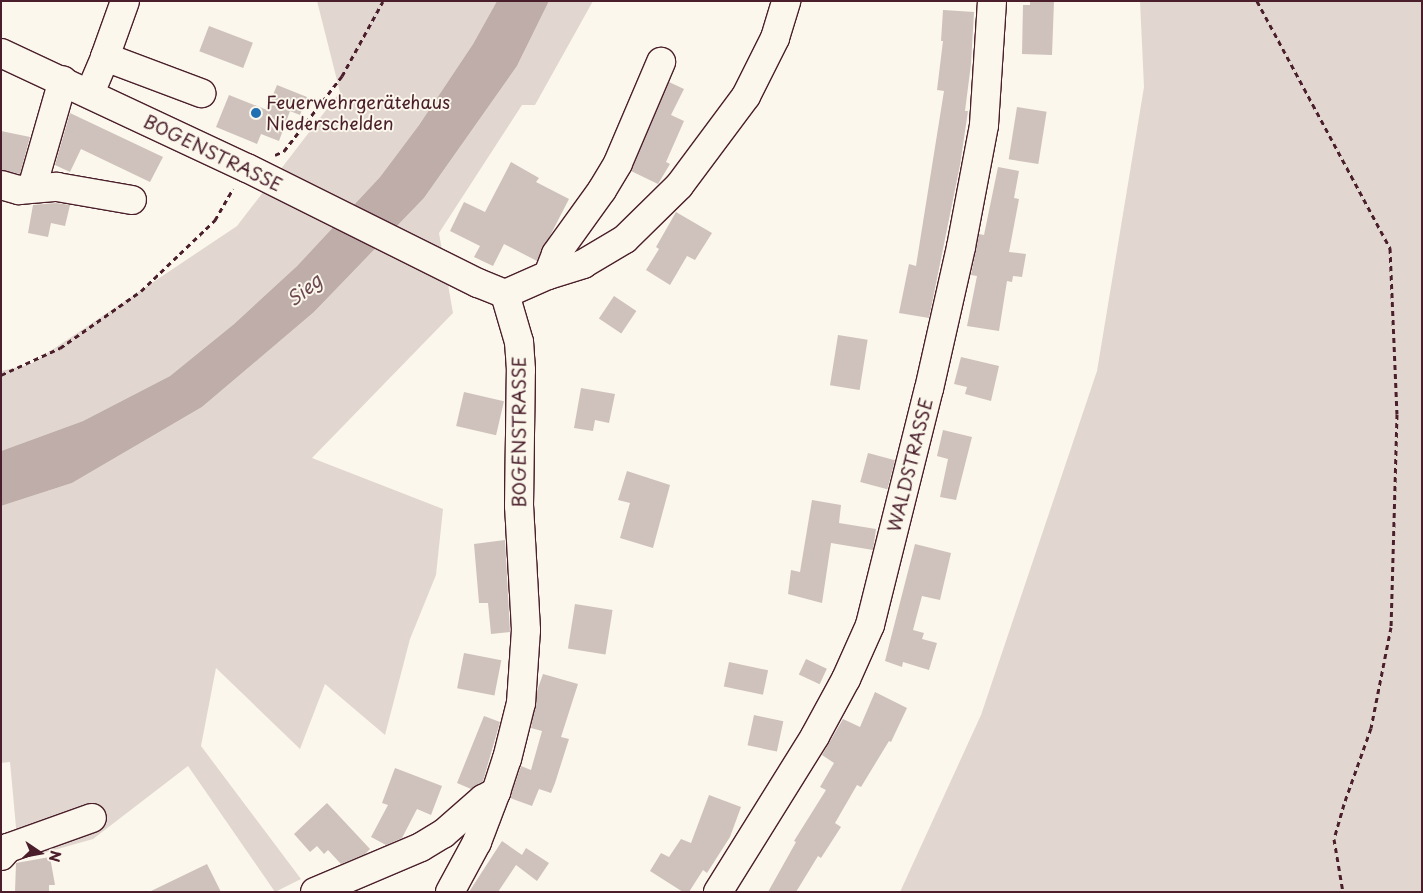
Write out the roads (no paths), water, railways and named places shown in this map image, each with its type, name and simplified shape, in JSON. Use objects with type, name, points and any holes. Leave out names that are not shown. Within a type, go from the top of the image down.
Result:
[{"type":"street","points":[[90,93],[126,1]]},
{"type":"street","points":[[505,294],[548,274],[583,264],[625,239],[680,186],[746,96],[775,38],[786,1]]},
{"type":"street","name":"WALDSTRASSE","points":[[718,892],[815,736],[846,679],[870,625],[929,389],[961,247],[984,125],[992,1]]},
{"type":"street","name":"BOGENSTRASSE","points":[[1,53],[63,80],[247,168],[478,283],[505,294],[519,342],[521,370],[519,506],[526,630],[521,703],[515,731],[496,792],[477,842],[450,892]]},
{"type":"street","points":[[105,57],[201,93]]},
{"type":"street","points":[[548,274],[556,254],[602,190],[618,163],[662,62]]},
{"type":"street","points":[[32,188],[63,80]]},
{"type":"street","points":[[1,184],[19,190],[57,186],[132,200]]},
{"type":"street","points":[[315,892],[421,847],[443,834],[483,799],[496,792]]},
{"type":"street","points":[[1,856],[8,848],[92,818]]},
{"type":"water","name":"Sieg","points":[[497,1],[549,1],[517,66],[424,198],[314,312],[202,407],[72,483],[1,506],[1,451],[83,421],[170,376],[234,324],[297,266],[380,177],[419,125],[473,44]]},
{"type":"place","name":"Feuerwehrgerätehaus Niederschelden","points":[[256,113]]}]
